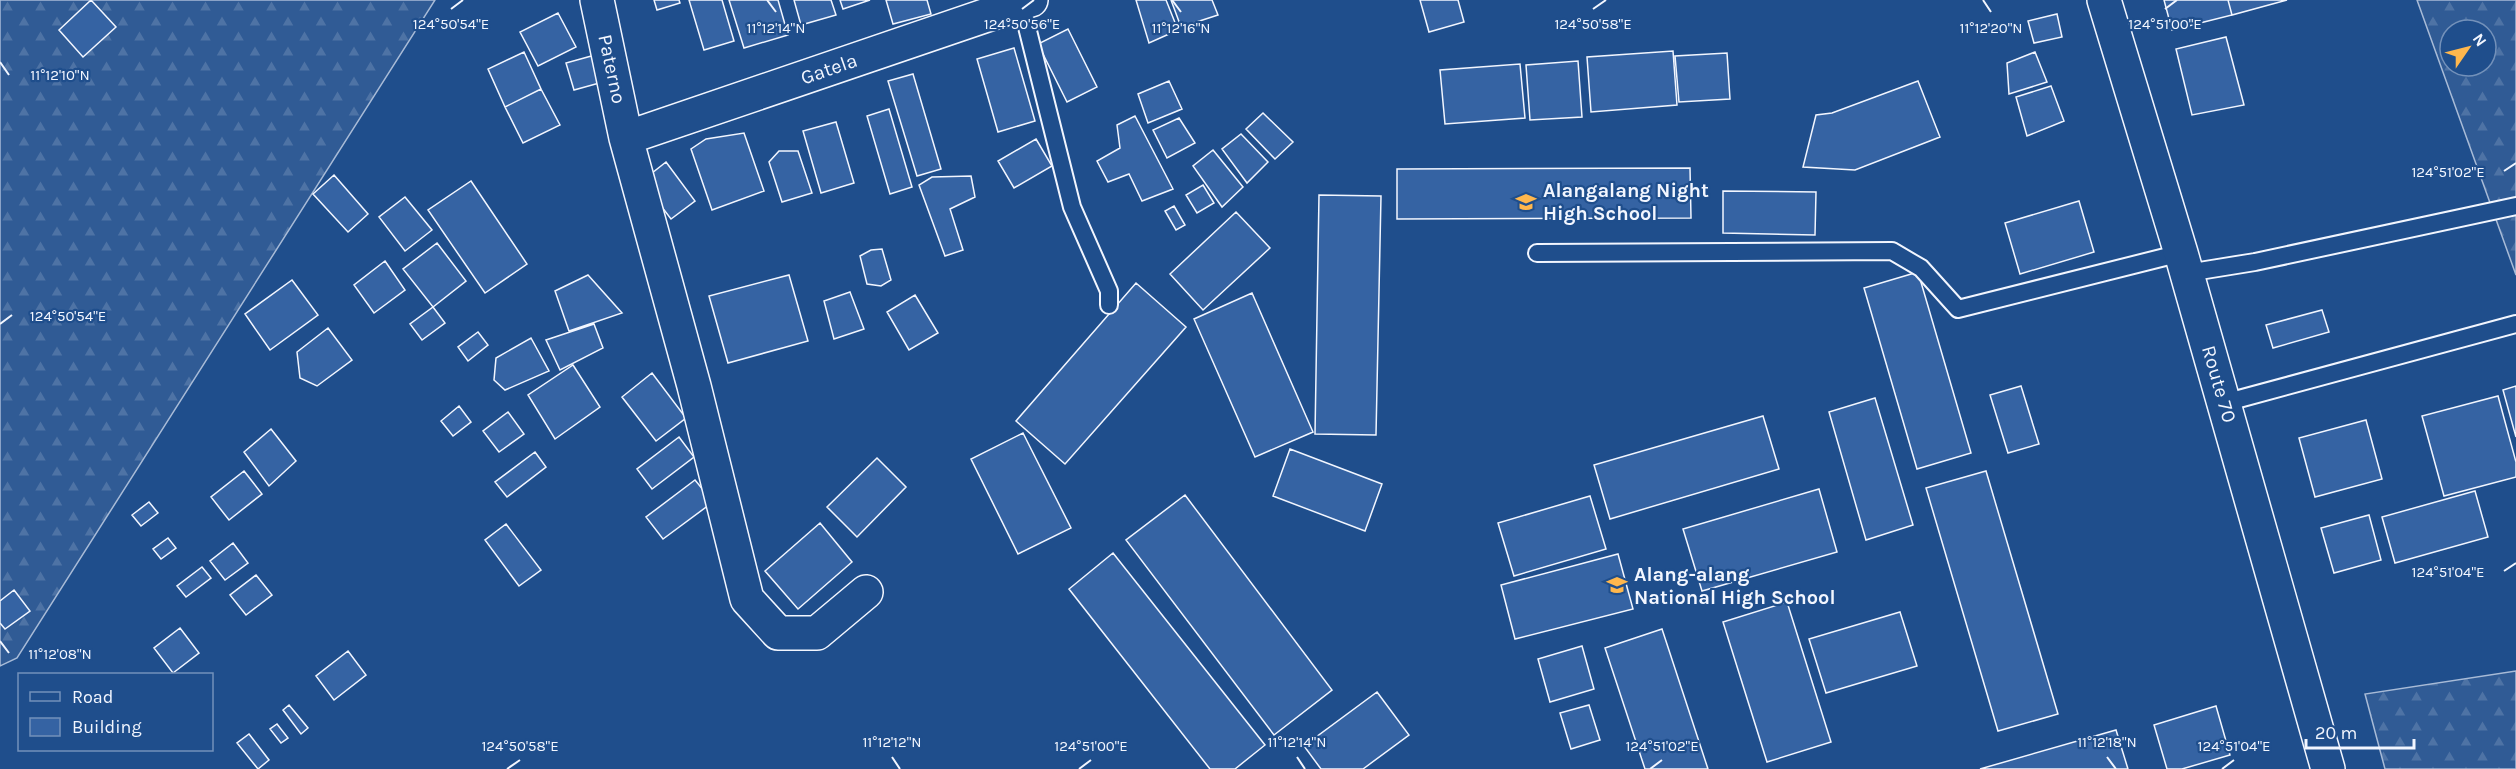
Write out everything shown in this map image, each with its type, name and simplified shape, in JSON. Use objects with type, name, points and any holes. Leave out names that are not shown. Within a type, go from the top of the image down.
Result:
[{"type":"main road","name":"Paterno","points":[[597,0],[627,138],[747,599],[778,633],[817,633],[866,592]]},
{"type":"main road","name":"Route 70","points":[[2104,0],[2184,263],[2328,769]]},
{"type":"main road","name":"Gatela","points":[[627,138],[1024,1]]},
{"type":"lane","points":[[1024,1],[1072,207],[1109,291],[1109,305]]},
{"type":"lane","points":[[1537,253],[1892,251],[1921,268],[1958,309],[2184,263],[2254,262],[2516,206]]},
{"type":"lane","points":[[2224,403],[2516,324]]},
{"type":"green space","points":[[0,0],[435,0],[17,658],[0,666]]},
{"type":"green space","points":[[2417,0],[2516,0],[2516,275],[2445,78],[2498,78],[2498,18],[2438,18],[2438,58]]},
{"type":"green space","points":[[2516,671],[2516,769],[2385,769],[2365,694]]},
{"type":"building","points":[[91,0],[116,27],[83,57],[59,30]]},
{"type":"building","points":[[654,0],[679,0],[680,3],[657,10]]},
{"type":"building","points":[[689,0],[722,0],[734,41],[704,50]]},
{"type":"building","points":[[729,0],[778,0],[788,35],[744,48]]},
{"type":"building","points":[[794,0],[831,0],[836,15],[801,25]]},
{"type":"building","points":[[840,0],[870,0],[843,9]]},
{"type":"building","points":[[886,0],[927,0],[931,14],[893,24]]},
{"type":"building","points":[[1136,0],[1166,0],[1178,30],[1149,43]]},
{"type":"building","points":[[1171,0],[1212,0],[1218,15],[1181,27]]},
{"type":"building","points":[[1420,0],[1458,0],[1464,22],[1429,32]]},
{"type":"building","points":[[2164,0],[2228,0],[2232,15],[2172,30]]},
{"type":"building","points":[[2228,0],[2287,0],[2232,15]]},
{"type":"building","points":[[558,13],[576,47],[538,66],[520,32]]},
{"type":"building","points":[[2057,14],[2062,37],[2034,43],[2028,21]]},
{"type":"building","points":[[1068,29],[1097,87],[1067,102],[1038,44]]},
{"type":"building","points":[[2226,37],[2244,105],[2192,115],[2176,49]]},
{"type":"building","points":[[1014,48],[1035,121],[998,132],[977,59]]},
{"type":"building","points":[[1673,51],[1677,105],[1591,112],[1587,57]]},
{"type":"building","points":[[524,52],[541,89],[505,107],[488,69]]},
{"type":"building","points":[[2035,52],[2047,82],[2009,94],[2007,63]]},
{"type":"building","points":[[1727,53],[1730,99],[1679,102],[1675,56]]},
{"type":"building","points":[[595,55],[603,82],[574,90],[566,63]]},
{"type":"building","points":[[1578,61],[1582,117],[1530,120],[1526,65]]},
{"type":"building","points":[[1520,64],[1525,118],[1445,124],[1440,70]]},
{"type":"building","points":[[913,74],[941,169],[917,176],[888,81]]},
{"type":"building","points":[[1169,81],[1182,109],[1148,123],[1138,94]]},
{"type":"building","points":[[1918,81],[1940,137],[1855,170],[1803,167],[1816,115],[1832,113]]},
{"type":"building","points":[[2051,86],[2064,121],[2027,136],[2016,97]]},
{"type":"building","points":[[541,89],[560,125],[523,143],[505,107]]},
{"type":"building","points":[[889,109],[912,187],[890,194],[867,116]]},
{"type":"building","points":[[1263,113],[1293,142],[1275,159],[1246,129]]},
{"type":"building","points":[[1135,116],[1173,189],[1142,201],[1129,174],[1108,182],[1097,161],[1120,148],[1117,125]]},
{"type":"building","points":[[1179,118],[1195,143],[1167,158],[1153,130]]},
{"type":"building","points":[[836,122],[854,183],[821,193],[803,131]]},
{"type":"building","points":[[744,133],[764,191],[712,210],[691,149],[706,139]]},
{"type":"building","points":[[1241,134],[1268,162],[1247,183],[1222,149]]},
{"type":"building","points":[[1036,139],[1052,166],[1014,188],[998,161]]},
{"type":"building","points":[[1213,150],[1243,187],[1222,207],[1193,166]]},
{"type":"building","points":[[779,151],[798,151],[812,193],[782,202],[769,162]]},
{"type":"building","points":[[666,162],[695,201],[671,219],[642,181]]},
{"type":"building","points":[[1690,168],[1691,218],[1397,219],[1397,169]]},
{"type":"building","points":[[334,175],[368,214],[348,232],[313,194]]},
{"type":"building","points":[[971,176],[975,197],[950,209],[963,250],[945,256],[919,185],[932,177]]},
{"type":"building","points":[[471,181],[527,264],[485,293],[428,210]]},
{"type":"building","points":[[1203,185],[1214,203],[1197,213],[1186,195]]},
{"type":"building","points":[[1723,191],[1816,192],[1815,235],[1723,233]]},
{"type":"building","points":[[1319,195],[1381,196],[1376,435],[1315,434]]},
{"type":"building","points":[[405,197],[432,230],[405,251],[379,217]]},
{"type":"building","points":[[2079,201],[2094,252],[2020,274],[2005,223]]},
{"type":"building","points":[[1174,206],[1185,225],[1176,230],[1165,211]]},
{"type":"building","points":[[1236,212],[1270,248],[1203,310],[1170,274]]},
{"type":"building","points":[[437,243],[466,281],[433,307],[403,269]]},
{"type":"building","points":[[882,249],[891,280],[881,286],[867,284],[860,256],[871,250]]},
{"type":"building","points":[[385,261],[405,290],[374,313],[354,285]]},
{"type":"building","points":[[1918,272],[1971,453],[1917,469],[1864,288]]},
{"type":"building","points":[[588,275],[622,313],[569,331],[555,291]]},
{"type":"building","points":[[789,275],[808,341],[728,363],[709,296]]},
{"type":"building","points":[[292,280],[318,315],[270,350],[245,314]]},
{"type":"building","points":[[1136,283],[1186,327],[1065,464],[1016,421]]},
{"type":"building","points":[[850,292],[864,329],[834,339],[824,301]]},
{"type":"building","points":[[1252,293],[1313,432],[1255,457],[1194,319]]},
{"type":"building","points":[[915,295],[938,333],[909,350],[887,312]]},
{"type":"building","points":[[433,307],[445,323],[422,340],[410,324]]},
{"type":"building","points":[[2322,310],[2329,332],[2273,348],[2266,325]]},
{"type":"building","points":[[594,324],[603,348],[560,370],[546,340]]},
{"type":"building","points":[[328,328],[352,360],[317,386],[300,378],[297,352]]},
{"type":"building","points":[[478,332],[488,345],[468,361],[458,347]]},
{"type":"building","points":[[531,338],[549,371],[505,390],[494,380],[496,358]]},
{"type":"building","points":[[573,365],[600,407],[555,439],[528,395]]},
{"type":"building","points":[[652,373],[686,418],[656,441],[622,397]]},
{"type":"building","points":[[2021,386],[2039,444],[2008,453],[1990,395]]},
{"type":"building","points":[[2516,386],[2516,437],[2503,390]]},
{"type":"building","points":[[2498,396],[2516,462],[2516,477],[2444,496],[2422,416]]},
{"type":"building","points":[[1875,398],[1913,525],[1866,540],[1829,412]]},
{"type":"building","points":[[459,406],[471,422],[453,436],[441,421]]},
{"type":"building","points":[[508,412],[524,434],[499,452],[483,431]]},
{"type":"building","points":[[1763,416],[1779,469],[1610,519],[1594,465]]},
{"type":"building","points":[[2366,420],[2382,479],[2315,497],[2299,438]]},
{"type":"building","points":[[271,429],[296,461],[269,486],[244,452]]},
{"type":"building","points":[[1023,433],[1071,528],[1018,554],[971,459]]},
{"type":"building","points":[[679,437],[694,457],[652,489],[637,469]]},
{"type":"building","points":[[1290,449],[1382,484],[1365,531],[1273,496]]},
{"type":"building","points":[[535,452],[546,467],[507,497],[495,482]]},
{"type":"building","points":[[877,458],[906,487],[857,537],[827,507]]},
{"type":"building","points":[[244,471],[262,494],[229,520],[211,497]]},
{"type":"building","points":[[1986,471],[2058,714],[1998,731],[1926,488]]},
{"type":"building","points":[[695,480],[713,502],[663,539],[646,517]]},
{"type":"building","points":[[1819,489],[1837,552],[1702,591],[1683,529]]},
{"type":"building","points":[[2475,491],[2488,537],[2395,563],[2382,517]]},
{"type":"building","points":[[1185,495],[1332,690],[1274,735],[1126,540]]},
{"type":"building","points":[[1590,496],[1606,549],[1514,576],[1498,523]]},
{"type":"building","points":[[149,502],[158,513],[141,526],[132,515]]},
{"type":"building","points":[[2369,515],[2381,560],[2334,573],[2321,528]]},
{"type":"building","points":[[820,523],[852,562],[798,609],[765,571]]},
{"type":"building","points":[[506,524],[541,570],[519,586],[485,540]]},
{"type":"building","points":[[168,538],[176,548],[161,559],[153,549]]},
{"type":"building","points":[[233,543],[248,563],[225,580],[210,561]]},
{"type":"building","points":[[1113,553],[1265,745],[1235,769],[1210,769],[1069,589]]},
{"type":"building","points":[[1618,554],[1633,609],[1515,639],[1501,585]]},
{"type":"building","points":[[202,567],[211,578],[186,597],[177,586]]},
{"type":"building","points":[[256,575],[272,595],[246,615],[230,595]]},
{"type":"building","points":[[14,590],[30,611],[5,629],[0,623],[0,601]]},
{"type":"building","points":[[1787,602],[1831,742],[1767,762],[1723,622]]},
{"type":"building","points":[[1900,612],[1917,666],[1826,693],[1809,639]]},
{"type":"building","points":[[180,628],[199,653],[173,673],[154,648]]},
{"type":"building","points":[[1662,629],[1708,769],[1645,769],[1605,648]]},
{"type":"building","points":[[1582,646],[1594,689],[1550,702],[1538,659]]},
{"type":"building","points":[[348,651],[366,675],[334,700],[316,676]]},
{"type":"building","points":[[1377,692],[1409,735],[1363,769],[1321,769],[1304,746]]},
{"type":"building","points":[[289,705],[308,728],[301,734],[283,710]]},
{"type":"building","points":[[1589,705],[1600,740],[1571,749],[1560,713]]},
{"type":"building","points":[[2216,706],[2230,755],[2182,769],[2167,769],[2154,725]]},
{"type":"building","points":[[277,724],[288,738],[281,743],[270,729]]},
{"type":"building","points":[[2116,730],[2128,769],[1980,769]]},
{"type":"building","points":[[249,734],[269,760],[258,769],[237,743]]},
{"type":"place","name":"Alangalang Night High School","points":[[1526,202]]},
{"type":"place","name":"Alang-alang National High School","points":[[1617,585]]}]
